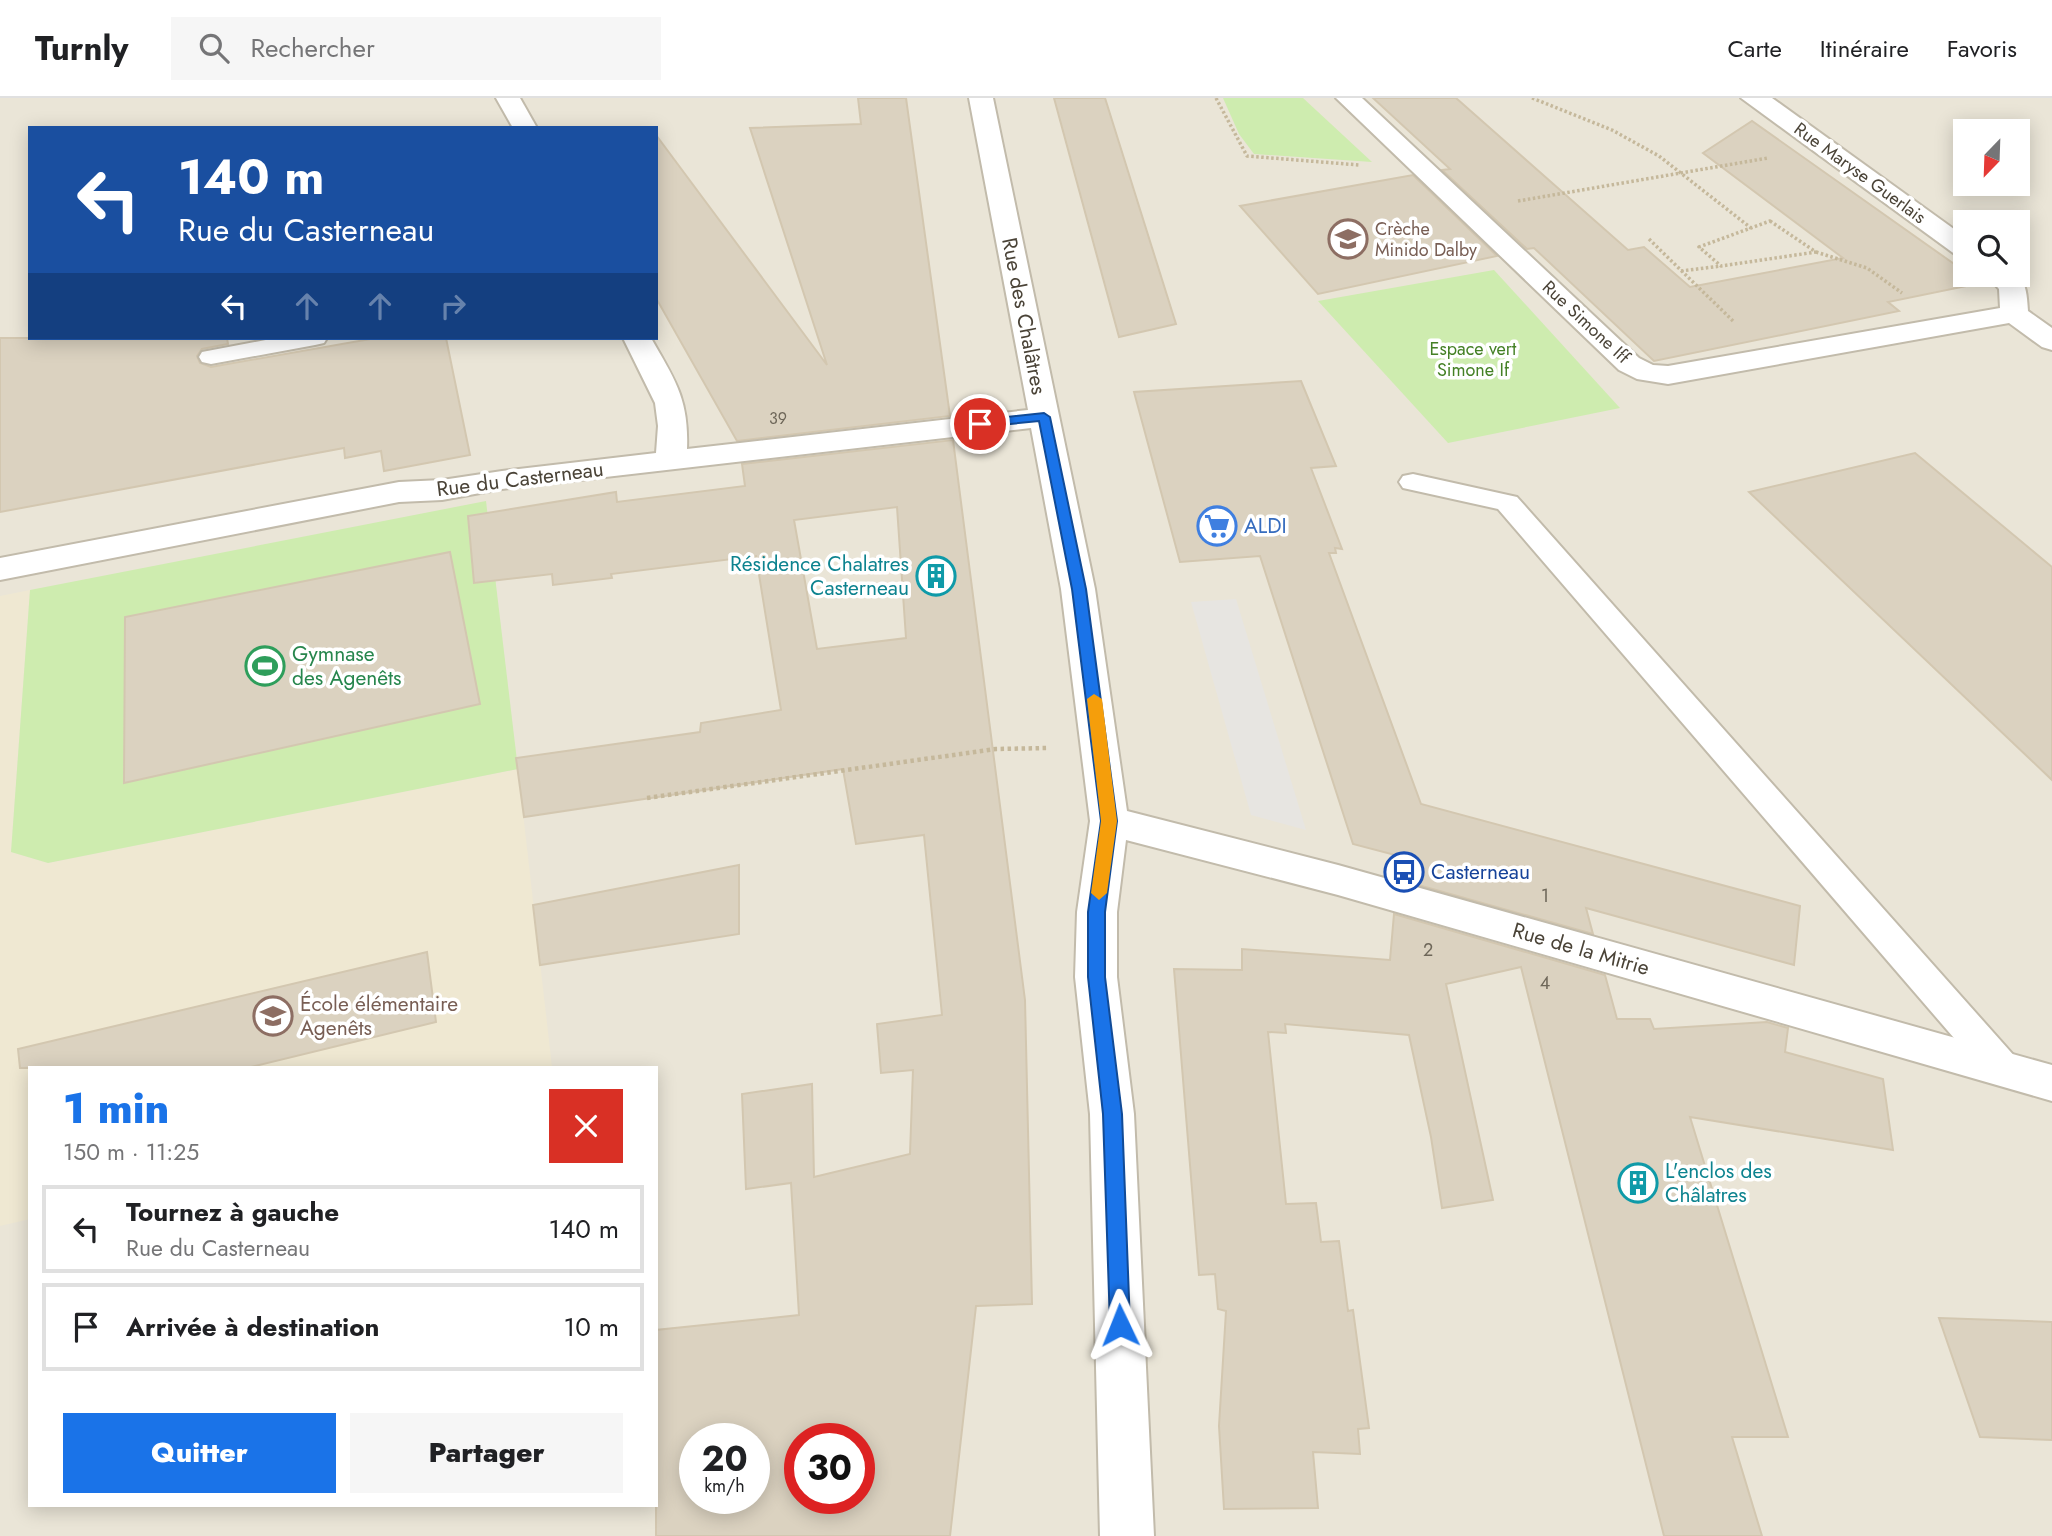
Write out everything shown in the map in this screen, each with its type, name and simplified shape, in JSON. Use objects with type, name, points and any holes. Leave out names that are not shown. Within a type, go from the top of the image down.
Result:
[{"type":"street","points":[[508,98],[524,126]]},
{"type":"street","name":"Rue des Chalâtres","points":[[981,98],[1079,589],[1109,821],[1097,912],[1096,977],[1112,1114],[1127,1536]]},
{"type":"street","name":"Rue Simone Iff","points":[[1348,98],[1418,161],[1629,364],[1647,373],[1668,375],[2014,314]]},
{"type":"street","name":"Rue Maryse Guerlais","points":[[1753,98],[1761,101],[1953,240]]},
{"type":"street","points":[[2013,287],[2014,314],[2052,341]]},
{"type":"street","points":[[638,340],[665,391],[670,407],[673,425],[672,460]]},
{"type":"street","name":"Rue du Casterneau","points":[[0,569],[399,492],[442,490],[502,480],[1044,417]]},
{"type":"street","name":"Rue de la Mitrie","points":[[1109,821],[1351,884],[2052,1083]]},
{"type":"lane","points":[[211,357],[304,340]]},
{"type":"lane","points":[[1413,482],[1507,503],[2004,1070]]},
{"type":"path","points":[[1216,98],[1247,156],[1379,167],[1418,161]]},
{"type":"path","points":[[1532,98],[1612,130],[1659,156],[1751,228]]},
{"type":"path","points":[[1469,210],[1825,149]]},
{"type":"path","points":[[1721,266],[1699,247],[1770,221],[1816,252],[1867,268],[1948,325]]},
{"type":"path","points":[[1649,239],[1770,355]]},
{"type":"path","points":[[1681,271],[1816,252]]},
{"type":"path","points":[[647,798],[996,749],[1099,746]]},
{"type":"shaded area","points":[[0,98],[2052,98],[2052,1536],[0,1536]]},
{"type":"shaded area","name":"École élémentaire Agenêts","points":[[30,590],[11,852],[48,863],[518,769],[552,1066],[28,1066],[28,1219],[0,1226],[0,596]]},
{"type":"shaded area","points":[[1236,599],[1306,830],[1251,815],[1191,602]]},
{"type":"green space","points":[[1223,98],[1303,98],[1372,162],[1254,154],[1239,134]]},
{"type":"green space","name":"Espace vert Simone If","points":[[1494,270],[1620,408],[1448,443],[1318,301]]},
{"type":"green space","name":"Gymnase des Agenêts","points":[[486,501],[518,769],[48,863],[11,852],[30,590]]},
{"type":"building","points":[[858,98],[906,98],[950,416],[737,441],[658,302],[658,138],[827,365],[750,128],[861,124]]},
{"type":"building","points":[[1054,98],[1105,98],[1176,324],[1119,337]]},
{"type":"building","points":[[1373,98],[1456,98],[1628,250],[1644,247],[1690,287],[1843,258],[1703,153],[1752,121],[1953,263],[1953,287],[1961,287],[1888,302],[1899,311],[1654,361],[1534,248],[1527,249],[1442,170],[1450,169]]},
{"type":"building","points":[[1413,175],[1497,256],[1318,294],[1240,206]]},
{"type":"building","points":[[0,338],[227,340],[228,344],[202,349],[197,356],[200,363],[211,367],[365,340],[446,340],[470,455],[384,471],[381,451],[345,458],[344,448],[0,512]]},
{"type":"building","points":[[1301,381],[1336,466],[1311,468],[1342,549],[1335,548],[1336,553],[1329,553],[1421,804],[1800,906],[1794,965],[1586,908],[1593,934],[1397,879],[1399,856],[1353,844],[1260,556],[1180,562],[1134,392]]},
{"type":"building","points":[[953,440],[1025,1000],[1032,1304],[976,1306],[950,1536],[656,1536],[658,1330],[799,1315],[791,1183],[746,1189],[742,1094],[812,1084],[814,1177],[910,1154],[913,1070],[881,1073],[877,1024],[942,1015],[924,835],[856,844],[843,769],[524,817],[516,758],[700,732],[701,723],[781,710],[756,556],[611,574],[612,578],[553,585],[552,574],[474,583],[468,516],[616,492],[617,502],[745,486],[742,464]],"holes":[[[897,507],[906,638],[817,649],[794,520]]]},
{"type":"building","points":[[1915,453],[2052,567],[2052,780],[1749,492]]},
{"type":"building","points":[[450,552],[480,704],[124,783],[125,617]]},
{"type":"building","points":[[739,865],[739,934],[540,965],[533,905]]},
{"type":"building","points":[[1394,914],[1605,975],[1617,1019],[1650,1019],[1654,1029],[1767,1022],[1788,1028],[1785,1052],[1883,1079],[1893,1150],[1690,1117],[1788,1437],[1732,1437],[1762,1536],[1664,1536],[1521,967],[1446,984],[1493,1200],[1442,1208],[1431,1137],[1409,1035],[1285,1024],[1286,1033],[1268,1032],[1286,1204],[1316,1203],[1321,1242],[1339,1241],[1348,1311],[1353,1310],[1369,1428],[1358,1429],[1360,1454],[1313,1452],[1318,1508],[1224,1509],[1219,1426],[1226,1311],[1218,1309],[1215,1274],[1199,1275],[1174,969],[1242,970],[1242,949],[1390,960]]},
{"type":"building","points":[[427,952],[436,1022],[255,1066],[20,1068],[18,1049]]},
{"type":"building","points":[[1939,1318],[2052,1322],[2052,1440],[1980,1437]]},
{"type":"slow traffic","points":[[1094,699],[1109,821],[1099,893]]},
{"type":"place","name":"Crèche Minido Dalby","points":[[1348,239]]},
{"type":"place","name":"ALDI","points":[[1217,526]]},
{"type":"place","name":"Résidence Chalatres Casterneau","points":[[936,576]]},
{"type":"place","name":"Gymnase des Agenêts","points":[[265,666]]},
{"type":"place","name":"Casterneau","points":[[1404,872]]},
{"type":"place","name":"École élémentaire Agenêts","points":[[273,1016]]},
{"type":"place","name":"L'enclos des Châlatres","points":[[1638,1183]]},
{"type":"route","points":[[980,424],[1044,417],[1079,589],[1109,821],[1097,912],[1096,977],[1112,1114],[1120,1325]]}]
